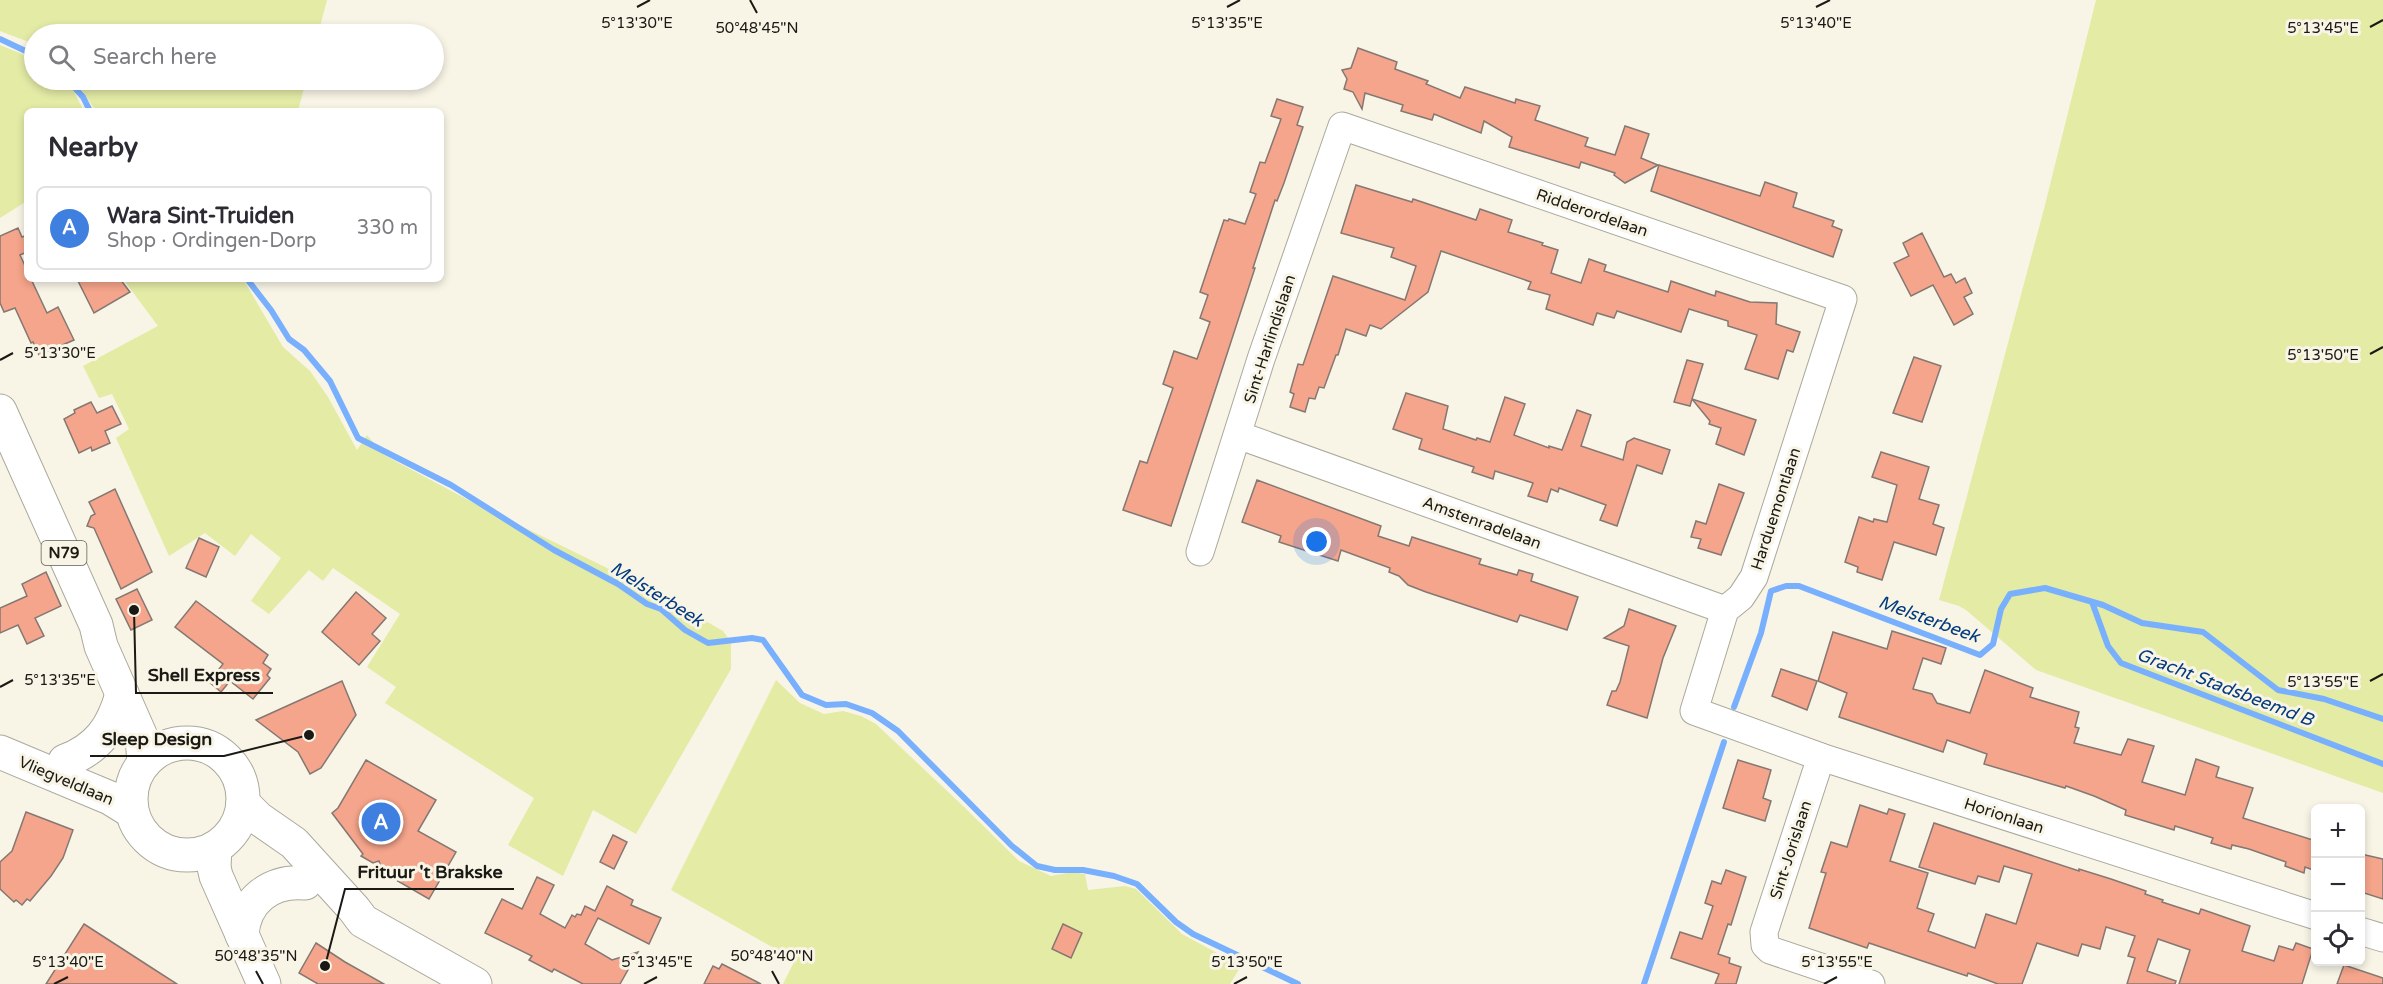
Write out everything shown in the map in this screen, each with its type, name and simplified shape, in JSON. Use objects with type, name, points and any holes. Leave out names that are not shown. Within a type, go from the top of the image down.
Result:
[{"type":"main road","name":"N79","points":[[0,411],[96,625],[101,646],[144,745],[130,799],[131,810]]},
{"type":"main road","name":"N79","points":[[96,625],[111,642],[160,726],[177,744]]},
{"type":"main road","points":[[65,761],[88,750],[104,737],[114,719],[122,694]]},
{"type":"main road","points":[[139,769],[164,747],[177,744],[202,745],[224,757],[239,778],[243,803],[237,826],[223,842],[214,867],[264,984]]},
{"type":"main road","name":"Vliegveldlaan","points":[[0,746],[17,748],[65,761],[109,776],[139,769]]},
{"type":"main road","name":"Vliegveldlaan","points":[[0,752],[110,798],[131,810]]},
{"type":"main road","points":[[243,803],[258,818],[294,843],[363,921]]},
{"type":"main road","points":[[131,810],[144,836],[155,846],[168,853],[193,855],[223,842],[254,842],[267,849],[344,916],[363,921],[475,984]]},
{"type":"main road","points":[[182,855],[227,954],[244,984]]},
{"type":"main road","points":[[242,935],[249,909],[266,890],[294,882],[305,883]]},
{"type":"street","name":"Ridderordelaan","points":[[1342,126],[1843,299]]},
{"type":"street","name":"Sint-Harlindislaan","points":[[1200,552],[1261,359],[1342,126]]},
{"type":"street","name":"Harduemontlaan","points":[[1694,711],[1725,610],[1742,597],[1754,577],[1843,299]]},
{"type":"street","name":"Amstenradelaan","points":[[1238,435],[1725,610]]},
{"type":"street","name":"Horionlaan","points":[[1694,711],[1821,757],[2311,914]]},
{"type":"street","name":"Sint-Jorislaan","points":[[1821,757],[1764,932],[1764,945],[1782,955],[1871,984]]},
{"type":"street","points":[[2365,932],[2383,938]]},
{"type":"green space","points":[[0,0],[327,0],[321,24],[24,24],[24,40],[0,31]]},
{"type":"green space","points":[[2096,0],[2383,0],[2383,793],[2036,670],[1966,610],[1939,600],[2044,209]]},
{"type":"green space","points":[[0,45],[24,55],[24,90],[73,90],[82,108],[24,108],[24,203],[0,218]]},
{"type":"green space","points":[[82,90],[303,90],[299,108],[94,108]]},
{"type":"green space","points":[[125,282],[245,282],[283,347],[310,371],[328,397],[357,450],[367,435],[384,455],[470,501],[652,590],[723,631],[731,642],[731,669],[636,834],[593,810],[563,876],[508,845],[534,798],[385,703],[396,687],[367,667],[400,614],[333,568],[323,581],[309,570],[269,614],[251,601],[281,558],[251,534],[235,556],[205,533],[169,556],[116,438],[129,429],[112,394],[99,398],[83,366],[158,326]]},
{"type":"green space","points":[[776,680],[800,703],[824,714],[843,711],[861,716],[876,724],[1019,861],[1051,876],[1072,872],[1085,874],[1088,890],[1125,886],[1136,889],[1182,934],[1241,966],[1230,984],[783,984],[795,960],[671,890]]},
{"type":"building","points":[[1358,48],[1397,62],[1395,69],[1428,81],[1426,84],[1460,98],[1465,87],[1515,103],[1516,99],[1540,106],[1535,120],[1588,138],[1585,146],[1615,155],[1625,126],[1649,134],[1641,158],[1658,165],[1625,183],[1614,175],[1615,173],[1581,162],[1579,168],[1509,147],[1512,137],[1484,121],[1481,133],[1434,114],[1432,120],[1401,111],[1403,105],[1365,93],[1362,109],[1353,92],[1344,89],[1347,79],[1342,70],[1351,68]]},
{"type":"building","points":[[1277,99],[1303,107],[1297,125],[1303,127],[1284,183],[1277,201],[1275,200],[1171,526],[1123,510],[1140,461],[1147,463],[1173,388],[1163,384],[1174,351],[1197,359],[1210,322],[1200,318],[1208,295],[1200,292],[1224,220],[1229,219],[1245,224],[1256,194],[1250,192],[1260,162],[1265,163],[1281,119],[1271,116]]},
{"type":"building","points":[[1659,165],[1760,196],[1765,182],[1797,193],[1793,207],[1834,221],[1832,226],[1842,230],[1833,257],[1651,191]]},
{"type":"building","points":[[1356,185],[1412,202],[1413,199],[1476,220],[1480,209],[1512,220],[1508,232],[1558,250],[1551,273],[1581,283],[1589,259],[1606,265],[1604,271],[1668,292],[1671,281],[1715,296],[1716,291],[1750,302],[1777,303],[1776,324],[1800,332],[1793,352],[1787,350],[1778,379],[1745,369],[1757,335],[1728,326],[1728,321],[1689,309],[1681,332],[1617,311],[1614,318],[1597,313],[1593,325],[1546,309],[1550,295],[1528,289],[1531,282],[1441,251],[1428,292],[1381,329],[1370,325],[1366,336],[1346,329],[1324,388],[1319,387],[1315,399],[1309,398],[1305,412],[1290,407],[1294,394],[1290,392],[1298,364],[1303,365],[1333,276],[1405,300],[1416,266],[1391,257],[1394,248],[1341,233]]},
{"type":"building","points":[[18,228],[22,237],[24,236],[24,253],[20,255],[24,264],[24,282],[32,282],[47,313],[58,307],[74,340],[39,355],[15,308],[4,312],[0,303],[0,236]]},
{"type":"building","points":[[1922,233],[1944,277],[1951,274],[1956,283],[1965,278],[1972,293],[1964,297],[1973,314],[1954,325],[1933,285],[1911,296],[1894,263],[1909,256],[1903,243]]},
{"type":"building","points":[[78,282],[122,282],[130,292],[94,313]]},
{"type":"building","points":[[1914,357],[1941,366],[1922,422],[1893,413]]},
{"type":"building","points":[[1687,360],[1703,364],[1690,406],[1674,402]]},
{"type":"building","points":[[1406,393],[1448,406],[1443,429],[1476,440],[1477,438],[1490,442],[1505,397],[1525,404],[1514,435],[1549,448],[1549,446],[1562,450],[1577,410],[1591,415],[1581,446],[1623,460],[1627,442],[1634,438],[1670,450],[1662,474],[1637,465],[1617,526],[1600,520],[1606,505],[1559,488],[1558,492],[1551,489],[1547,502],[1528,496],[1533,483],[1495,471],[1493,479],[1472,472],[1474,467],[1419,449],[1422,439],[1393,429]]},
{"type":"building","points":[[1692,399],[1756,420],[1744,455],[1716,444],[1721,428],[1709,424],[1710,421]]},
{"type":"building","points":[[91,402],[97,413],[112,406],[121,424],[105,431],[110,443],[92,451],[91,447],[79,453],[64,419],[75,413],[74,410]]},
{"type":"building","points":[[1881,452],[1929,467],[1919,499],[1939,505],[1933,524],[1944,528],[1936,555],[1894,542],[1882,580],[1857,572],[1858,567],[1845,562],[1859,517],[1873,522],[1874,519],[1887,522],[1897,485],[1872,477]]},
{"type":"building","points":[[1257,480],[1381,526],[1378,536],[1409,546],[1412,537],[1481,559],[1479,564],[1517,575],[1519,570],[1533,574],[1531,581],[1578,597],[1567,630],[1520,615],[1517,622],[1426,592],[1408,585],[1399,576],[1389,572],[1390,568],[1341,550],[1338,561],[1279,542],[1281,536],[1242,522]]},
{"type":"building","points":[[1719,484],[1744,493],[1721,555],[1698,548],[1701,539],[1691,537],[1696,521],[1706,524]]},
{"type":"building","points":[[115,489],[152,572],[121,589],[94,528],[87,526],[91,516],[95,514],[89,502]]},
{"type":"building","points":[[199,538],[219,547],[206,577],[186,568]]},
{"type":"building","points":[[46,572],[61,606],[35,618],[44,636],[27,644],[18,625],[0,633],[0,608],[27,596],[22,584]]},
{"type":"building","points":[[137,589],[152,620],[131,630],[116,599]]},
{"type":"building","points":[[356,592],[386,618],[372,634],[380,641],[359,665],[322,632]]},
{"type":"building","points":[[196,601],[268,655],[263,663],[271,669],[267,675],[270,678],[253,699],[230,681],[221,692],[209,682],[223,664],[175,627]]},
{"type":"building","points":[[1629,609],[1676,626],[1663,658],[1647,718],[1607,705],[1612,691],[1616,691],[1620,682],[1629,646],[1604,638],[1624,626]]},
{"type":"building","points":[[1892,631],[1946,648],[1941,664],[1923,658],[1913,689],[1932,694],[1937,703],[1970,713],[1985,670],[2033,688],[2030,697],[2079,712],[2075,727],[2079,728],[2074,743],[2121,755],[2128,739],[2154,746],[2142,782],[2185,795],[2196,759],[2219,767],[2216,777],[2253,788],[2243,818],[2311,839],[2311,869],[2305,867],[2304,873],[2285,866],[2286,862],[2249,849],[2232,845],[2231,849],[2211,843],[2213,838],[2175,826],[2174,830],[2125,815],[2126,810],[2094,796],[1984,764],[1987,754],[1947,740],[1943,752],[1839,717],[1847,693],[1818,681],[1833,632],[1887,649]]},
{"type":"building","points":[[1781,669],[1817,681],[1807,710],[1772,696]]},
{"type":"building","points":[[342,681],[356,715],[321,768],[310,774],[298,752],[256,720]]},
{"type":"building","points":[[366,760],[436,800],[418,831],[456,852],[429,899],[382,872],[379,861],[373,863],[361,856],[363,854],[332,813],[338,808]]},
{"type":"building","points":[[1738,760],[1771,770],[1763,798],[1771,801],[1765,821],[1723,808]]},
{"type":"building","points":[[1860,805],[1887,814],[1889,809],[1905,814],[1890,861],[1928,873],[1917,908],[1934,914],[1928,931],[1975,948],[1986,914],[2016,924],[2032,874],[2004,866],[1999,882],[1978,876],[1975,884],[1919,867],[1934,823],[2146,891],[2145,894],[2163,900],[2162,902],[2199,914],[2201,909],[2250,926],[2242,951],[2274,961],[2279,946],[2293,950],[2296,943],[2311,948],[2311,955],[2302,984],[2179,984],[2190,950],[2158,939],[2147,971],[2176,981],[2175,984],[2127,984],[2135,958],[2128,956],[2135,936],[2106,927],[2100,949],[2082,944],[2078,956],[2037,943],[2022,984],[1998,984],[1869,943],[1867,948],[1809,928],[1826,873],[1821,872],[1831,842],[1847,847]]},
{"type":"building","points":[[26,812],[73,830],[63,858],[51,876],[30,901],[27,899],[22,905],[16,900],[14,902],[0,889],[0,862],[12,851]]},
{"type":"building","points":[[613,835],[627,842],[614,869],[600,862]]},
{"type":"building","points":[[2365,855],[2383,859],[2383,899],[2365,893]]},
{"type":"building","points":[[1726,870],[1746,877],[1731,925],[1728,924],[1718,954],[1730,958],[1729,963],[1741,967],[1736,984],[1715,984],[1719,974],[1671,958],[1680,932],[1702,939],[1713,906],[1705,903],[1712,881],[1721,884]]},
{"type":"building","points":[[537,877],[554,885],[540,914],[565,928],[572,915],[575,917],[577,914],[581,915],[585,906],[595,911],[607,886],[633,900],[631,905],[661,918],[649,944],[598,918],[585,944],[612,960],[638,952],[620,984],[583,984],[554,969],[552,972],[529,960],[532,956],[485,933],[502,899],[522,909]]},
{"type":"building","points":[[84,924],[152,968],[177,984],[46,984]]},
{"type":"building","points":[[1063,924],[1082,933],[1071,958],[1052,949]]},
{"type":"building","points":[[316,943],[384,984],[318,984],[299,973]]},
{"type":"building","points":[[722,964],[761,984],[704,984],[713,966],[719,969]]},
{"type":"building","points":[[2344,966],[2383,978],[2383,984],[2337,984]]},
{"type":"waterway","name":"Melsterbeek","points":[[0,39],[24,50]]},
{"type":"waterway","name":"Melsterbeek","points":[[77,90],[88,108]]},
{"type":"waterway","name":"Melsterbeek","points":[[249,282],[289,339],[304,350],[330,381],[358,438],[451,485],[554,550],[618,584],[647,604],[661,609],[685,630],[708,643],[752,638],[763,640],[802,695],[826,705],[846,704],[872,713],[898,731],[1012,846],[1037,866],[1055,870],[1083,870],[1114,876],[1137,884],[1176,922],[1193,934],[1298,984]]},
{"type":"waterway","name":"Melsterbeek","points":[[1734,707],[1761,633],[1771,591],[1786,586],[1799,586],[1980,655],[1993,644],[2001,609],[2010,594],[2045,588],[2103,605],[2142,623],[2203,632],[2278,690],[2324,699],[2383,719]]},
{"type":"waterway","name":"Gracht Stadsbeemd B","points":[[2092,602],[2108,646],[2121,663],[2383,764]]},
{"type":"waterway","name":"Melsterbeek","points":[[1644,984],[1724,742]]},
{"type":"place","name":"Shell Express","points":[[134,610]]},
{"type":"place","name":"Sleep Design","points":[[309,735]]},
{"type":"place","name":"Wara Sint-Truiden","points":[[381,822]]},
{"type":"place","name":"Frituur 't Brakske","points":[[325,966]]}]
